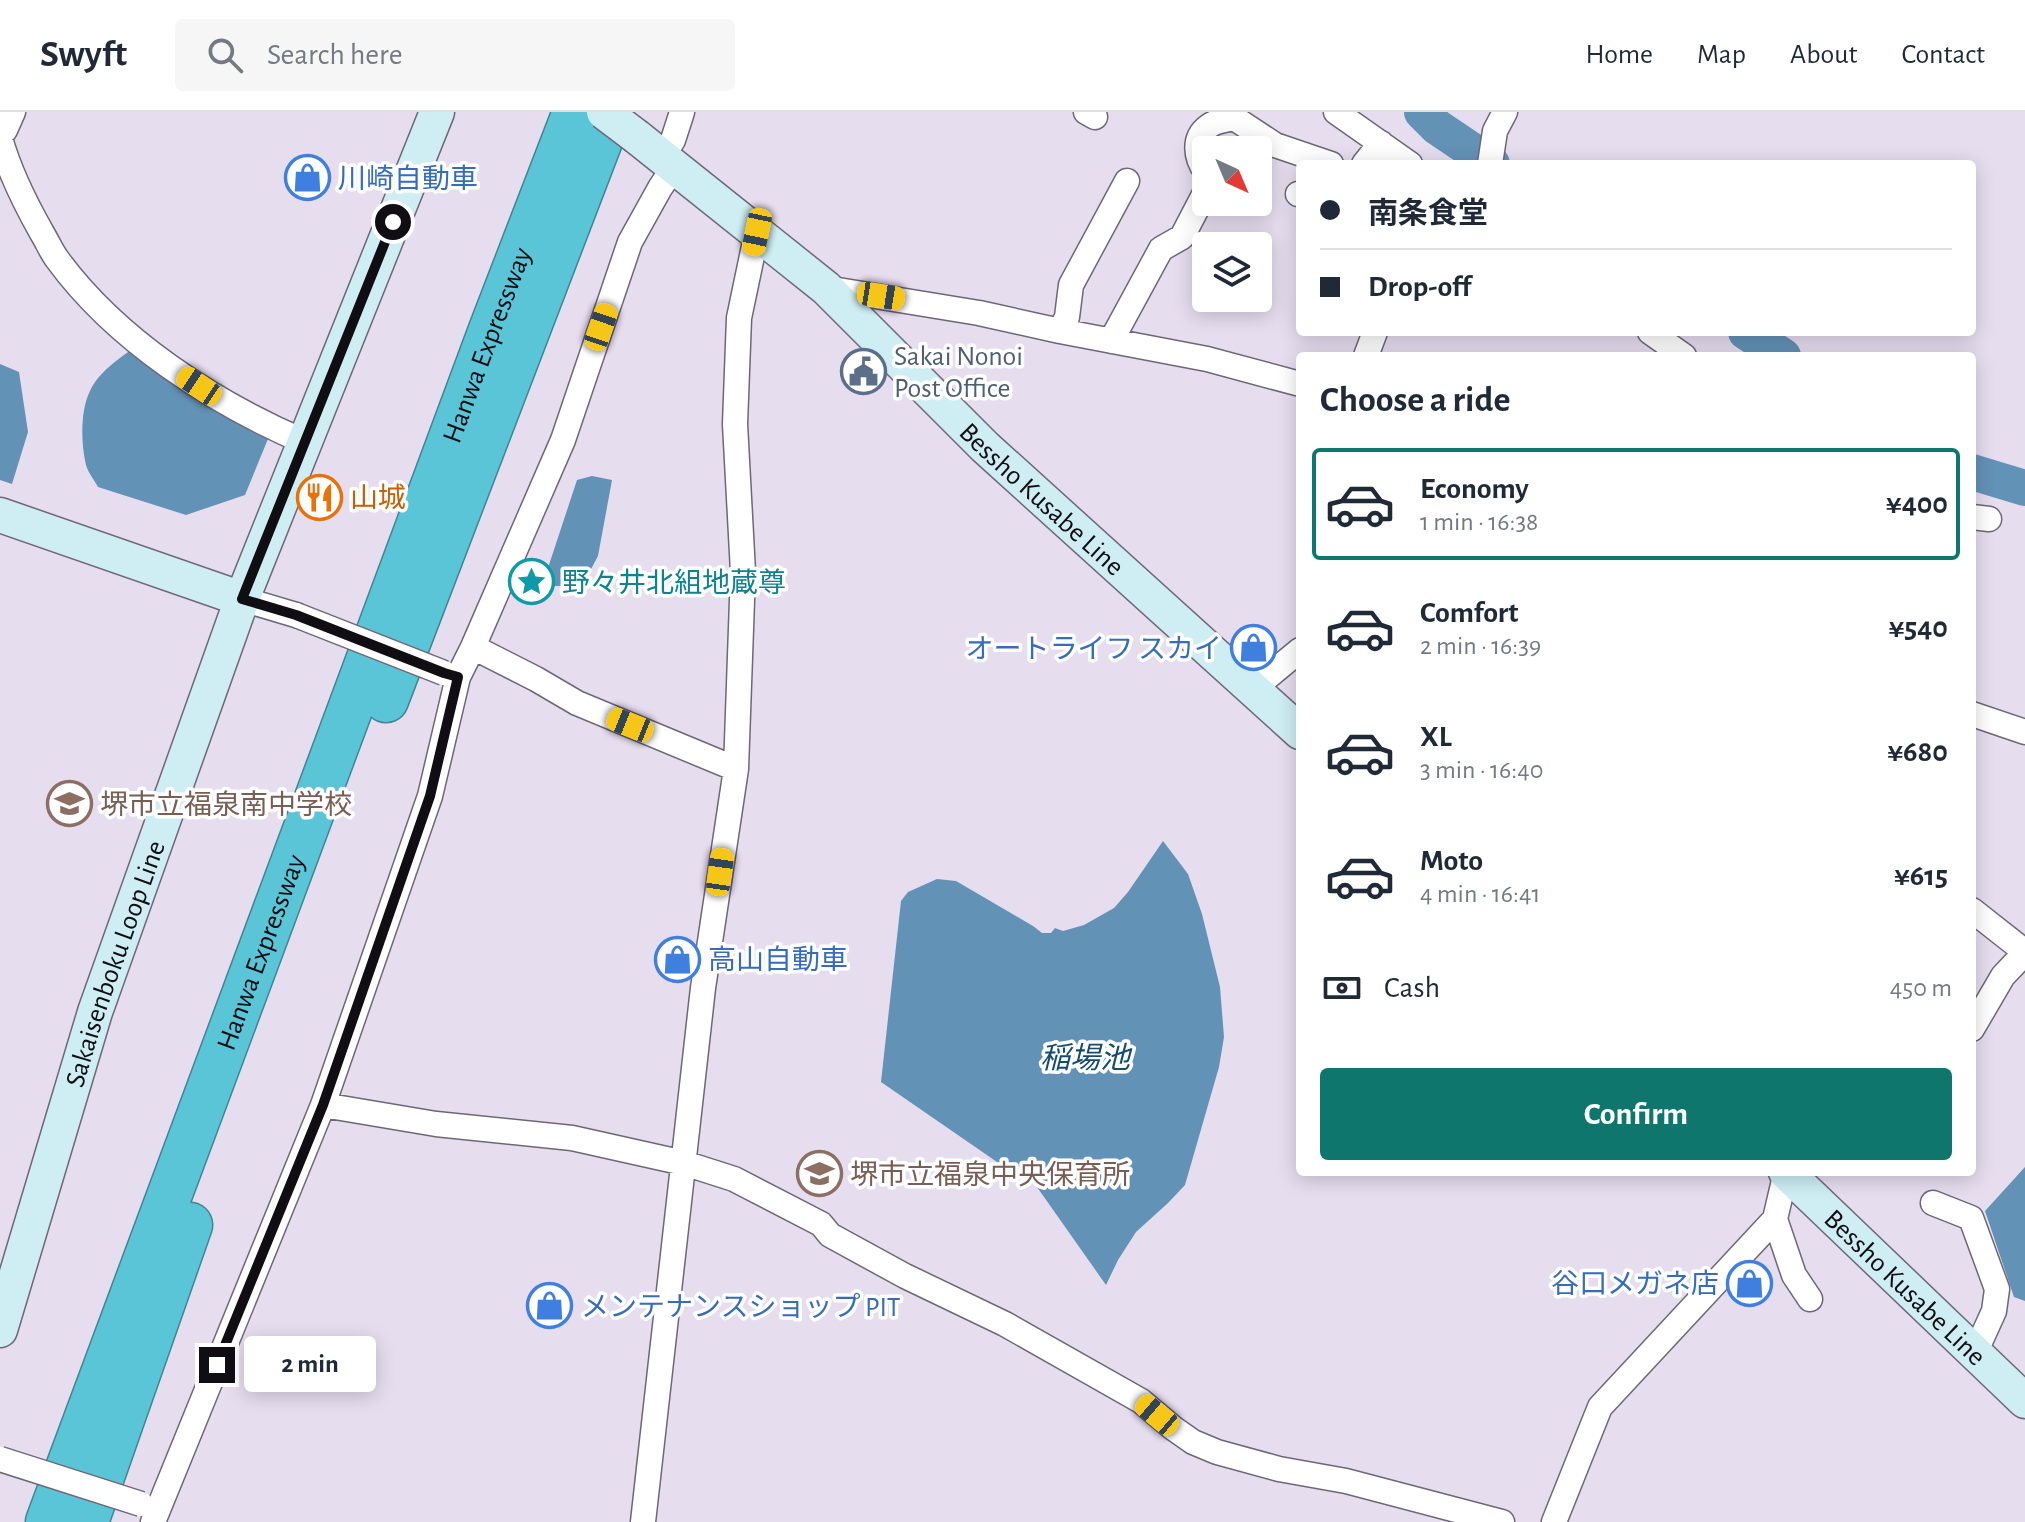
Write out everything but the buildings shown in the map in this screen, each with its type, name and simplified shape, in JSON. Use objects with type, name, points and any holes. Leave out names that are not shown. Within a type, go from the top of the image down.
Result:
[{"type":"highway","name":"Hanwa Expressway","points":[[48,1522],[575,112]]},
{"type":"highway","name":"Hanwa Expressway","points":[[86,1522],[246,1064],[646,143]]},
{"type":"main road","name":"Sakaisenboku Loop Line","points":[[0,1330],[95,1012],[242,599],[437,112]]},
{"type":"main road","name":"Bessho Kusabe Line","points":[[604,112],[826,288],[985,447],[1296,728]]},
{"type":"main road","points":[[0,515],[242,599]]},
{"type":"main road","name":"Bessho Kusabe Line","points":[[1790,1176],[2025,1401]]},
{"type":"street","points":[[0,130],[5,130],[13,112]]},
{"type":"street","points":[[0,1459],[151,1512],[323,1105],[430,796],[451,675],[473,647],[563,440],[630,242],[660,188],[646,143],[673,140],[682,112]]},
{"type":"street","points":[[1336,112],[1367,158]]},
{"type":"street","points":[[1201,136],[1209,126],[1229,115],[1275,145],[1319,160]]},
{"type":"street","points":[[1491,160],[1500,121]]},
{"type":"street","points":[[0,138],[5,158],[55,258],[111,318],[156,357],[220,401],[305,442]]},
{"type":"street","points":[[1060,331],[1067,317],[1071,285],[1127,181]]},
{"type":"street","points":[[1111,341],[1161,249],[1182,237],[1193,216]]},
{"type":"street","points":[[643,1522],[703,988],[736,769],[743,572],[735,424],[739,318],[757,232]]},
{"type":"street","points":[[826,288],[979,313],[1207,359],[1296,383]]},
{"type":"street","points":[[1656,336],[1678,352]]},
{"type":"street","points":[[242,599],[296,615],[451,675]]},
{"type":"street","points":[[473,647],[577,703],[736,769]]},
{"type":"street","points":[[1253,689],[1296,653]]},
{"type":"street","points":[[1976,715],[2025,732]]},
{"type":"street","points":[[1976,913],[2019,947],[2021,957],[2003,976],[1976,1022]]},
{"type":"street","points":[[323,1105],[436,1124],[572,1138],[684,1163],[734,1179],[821,1224],[830,1235],[905,1276],[1005,1324],[1141,1401],[1193,1442],[1279,1469],[1346,1481],[1502,1522]]},
{"type":"street","points":[[1554,1522],[1600,1407],[1775,1219],[1785,1176]]},
{"type":"street","points":[[1933,1203],[1971,1218],[1997,1289],[1994,1311],[1975,1353]]},
{"type":"street","points":[[1775,1219],[1794,1275],[1810,1299]]},
{"type":"water","points":[[134,348],[270,434],[245,495],[186,515],[98,487],[87,468],[83,447],[82,428],[87,399],[103,372]]},
{"type":"water","points":[[0,364],[19,372],[28,432],[12,484],[0,480]]},
{"type":"water","points":[[592,476],[612,480],[598,556],[582,586],[542,586],[577,480]]},
{"type":"water","name":"稲場池","points":[[1163,841],[1188,874],[1202,914],[1220,987],[1224,1037],[1219,1067],[1185,1185],[1136,1232],[1106,1285],[1025,1170],[997,1162],[881,1082],[901,901],[908,892],[937,879],[956,881],[1042,933],[1051,933],[1055,928],[1063,931],[1084,925],[1114,908]]},
{"type":"water","points":[[2025,1167],[2025,1301],[2014,1297],[1985,1211]]},
{"type":"waterway","points":[[1422,112],[1437,127],[1486,160]]},
{"type":"waterway","points":[[1752,336],[1777,352]]},
{"type":"waterway","points":[[1976,473],[2025,488]]},
{"type":"place","name":"川崎自動車","points":[[307,178]]},
{"type":"place","name":"Sakai Nonoi Post Office","points":[[863,371]]},
{"type":"place","name":"山城","points":[[319,497]]},
{"type":"place","name":"野々井北組地蔵尊","points":[[531,582]]},
{"type":"place","name":"オートライフ スカイ","points":[[1253,648]]},
{"type":"place","name":"堺市立福泉南中学校","points":[[69,804]]},
{"type":"place","name":"高山自動車","points":[[677,959]]},
{"type":"place","name":"堺市立福泉中央保育所","points":[[819,1174]]},
{"type":"place","name":"谷口メガネ店","points":[[1750,1283]]},
{"type":"place","name":"メンテナンスショップ PIT","points":[[550,1306]]},
{"type":"route","points":[[217,1365],[323,1105],[430,796],[458,677],[296,615],[242,599],[393,222]]}]
